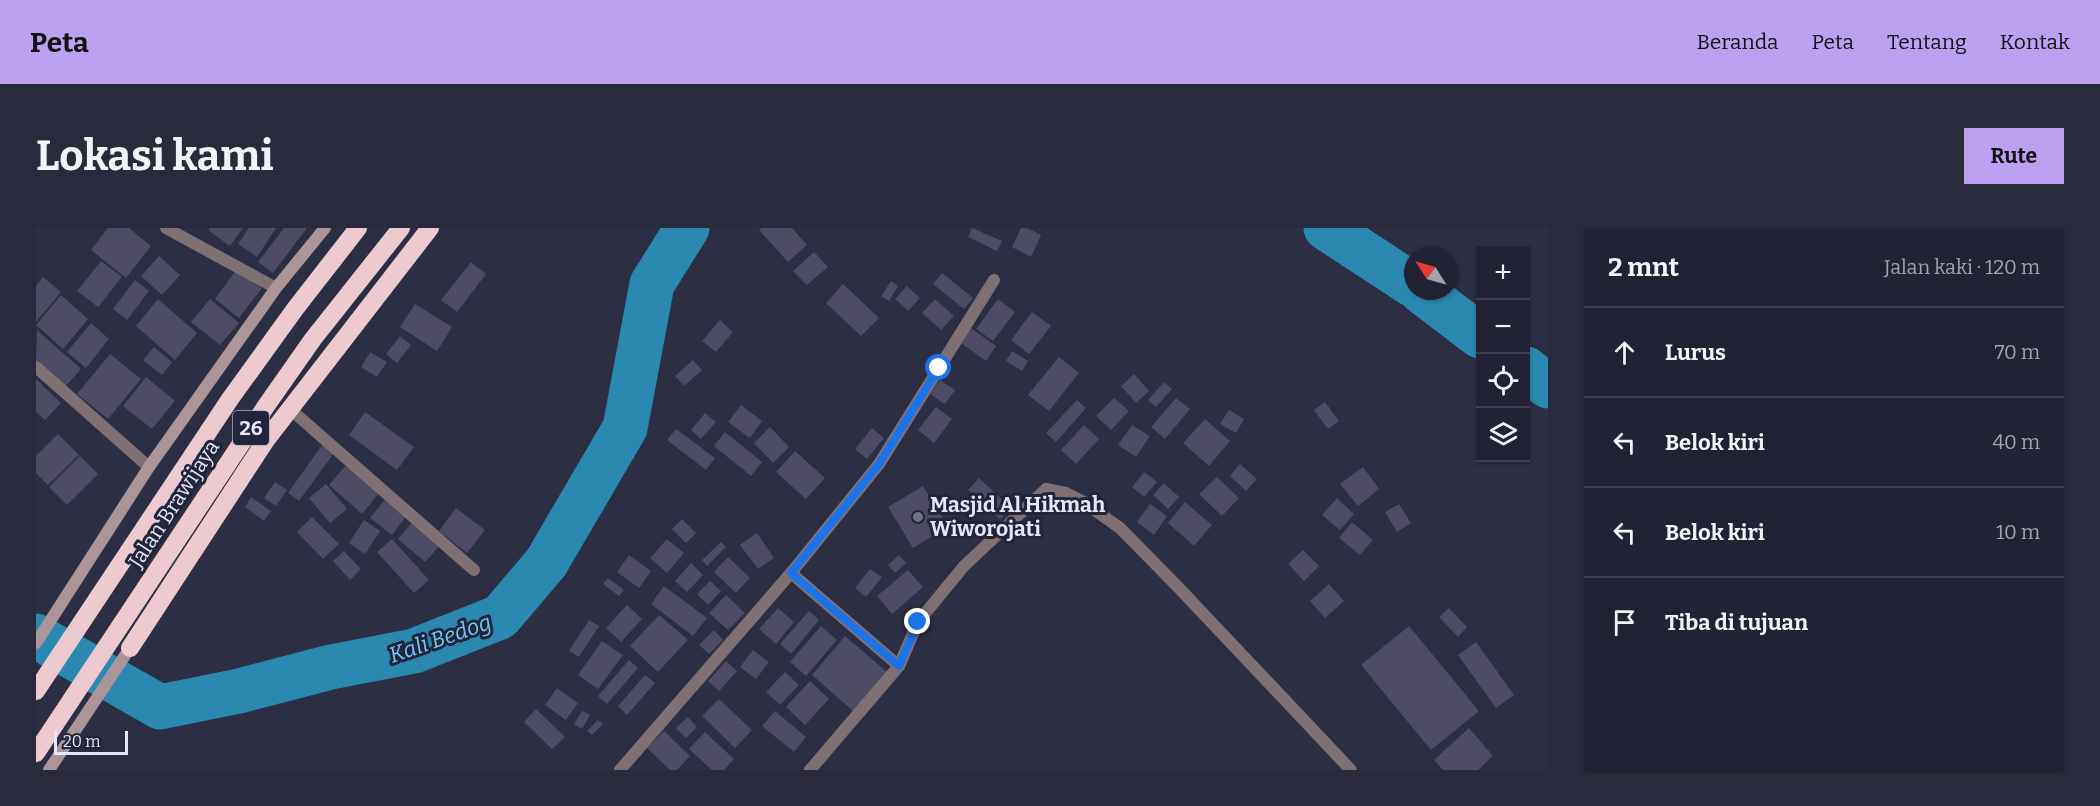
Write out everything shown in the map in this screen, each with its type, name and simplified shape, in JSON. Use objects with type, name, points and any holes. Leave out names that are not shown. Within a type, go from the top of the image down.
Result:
[{"type":"highway","name":"Jalan Brawijaya","points":[[36,691],[230,399],[295,309],[358,228]]},
{"type":"highway","name":"Jalan Brawijaya","points":[[36,753],[266,406],[314,339],[401,228]]},
{"type":"highway","points":[[130,648],[266,440],[430,228]]},
{"type":"street","points":[[166,228],[276,288]]},
{"type":"street","points":[[36,643],[149,467],[276,288],[325,228]]},
{"type":"street","points":[[620,770],[791,573],[879,464],[994,280]]},
{"type":"street","points":[[36,367],[149,467]]},
{"type":"street","points":[[290,410],[474,570]]},
{"type":"street","points":[[810,770],[899,666],[918,622],[964,566],[1046,489],[1066,493],[1082,501],[1119,528],[1351,770]]},
{"type":"street","points":[[791,573],[899,666]]},
{"type":"street","points":[[49,770],[130,648]]},
{"type":"building","points":[[108,228],[129,228],[151,246],[126,278],[91,250]]},
{"type":"building","points":[[210,228],[243,228],[230,246],[208,230]]},
{"type":"building","points":[[249,228],[276,228],[257,257],[238,244]]},
{"type":"building","points":[[284,228],[307,228],[273,273],[258,262]]},
{"type":"building","points":[[762,228],[792,228],[807,245],[788,262],[759,230]]},
{"type":"building","points":[[972,228],[1002,241],[997,251],[968,237]]},
{"type":"building","points":[[1021,228],[1027,228],[1041,235],[1031,257],[1012,247]]},
{"type":"building","points":[[814,252],[828,267],[807,285],[793,271]]},
{"type":"building","points":[[159,256],[180,275],[162,295],[141,276]]},
{"type":"building","points":[[101,261],[122,277],[98,307],[77,291]]},
{"type":"building","points":[[471,262],[486,274],[457,312],[441,300]]},
{"type":"building","points":[[237,269],[262,288],[239,318],[215,299]]},
{"type":"building","points":[[942,273],[973,298],[964,309],[933,284]]},
{"type":"building","points":[[43,277],[61,292],[36,322],[36,286]]},
{"type":"building","points":[[135,280],[149,291],[127,320],[113,309]]},
{"type":"building","points":[[891,281],[898,286],[889,301],[881,296]]},
{"type":"building","points":[[843,284],[879,318],[861,336],[826,303]]},
{"type":"building","points":[[907,286],[920,298],[908,311],[895,299]]},
{"type":"building","points":[[61,295],[88,319],[63,349],[36,325]]},
{"type":"building","points":[[158,299],[197,333],[175,360],[136,326]]},
{"type":"building","points":[[210,299],[239,323],[220,345],[191,322]]},
{"type":"building","points":[[935,299],[954,316],[941,330],[922,313]]},
{"type":"building","points":[[998,299],[1015,312],[993,341],[976,329]]},
{"type":"building","points":[[415,304],[452,327],[437,351],[400,327]]},
{"type":"building","points":[[1032,312],[1051,326],[1029,354],[1011,340]]},
{"type":"building","points":[[720,320],[733,332],[716,352],[702,341]]},
{"type":"building","points":[[91,323],[109,339],[86,368],[67,352]]},
{"type":"building","points":[[971,328],[996,346],[986,361],[961,343]]},
{"type":"building","points":[[37,330],[81,369],[65,387],[36,361]]},
{"type":"building","points":[[400,336],[411,345],[397,363],[386,354]]},
{"type":"building","points":[[154,347],[172,362],[162,375],[143,360]]},
{"type":"building","points":[[1012,351],[1028,361],[1022,371],[1006,361]]},
{"type":"building","points":[[370,352],[387,362],[377,377],[361,367]]},
{"type":"building","points":[[110,354],[141,379],[108,419],[77,394]]},
{"type":"building","points":[[1059,357],[1079,373],[1049,411],[1028,395]]},
{"type":"building","points":[[693,360],[702,370],[684,386],[675,376]]},
{"type":"building","points":[[1134,374],[1149,391],[1136,403],[1121,386]]},
{"type":"building","points":[[146,377],[175,401],[152,429],[123,406]]},
{"type":"building","points":[[36,379],[61,403],[45,420],[36,412]]},
{"type":"building","points":[[940,380],[955,390],[945,404],[930,394]]},
{"type":"building","points":[[1164,382],[1172,389],[1156,407],[1148,400]]},
{"type":"building","points":[[1114,398],[1129,411],[1111,430],[1096,416]]},
{"type":"building","points":[[1176,398],[1190,409],[1165,439],[1151,427]]},
{"type":"building","points":[[1077,400],[1086,408],[1056,442],[1046,433]]},
{"type":"building","points":[[1325,402],[1339,421],[1328,429],[1314,410]]},
{"type":"building","points":[[741,405],[762,421],[750,438],[728,422]]},
{"type":"building","points":[[936,407],[952,419],[934,443],[918,430]]},
{"type":"building","points":[[1229,410],[1244,419],[1236,433],[1220,424]]},
{"type":"building","points":[[365,412],[414,447],[397,470],[349,435]]},
{"type":"building","points":[[705,413],[716,422],[701,439],[691,430]]},
{"type":"building","points":[[1205,419],[1230,441],[1209,466],[1183,443]]},
{"type":"building","points":[[1084,425],[1099,439],[1076,464],[1061,450]]},
{"type":"building","points":[[1132,425],[1150,436],[1136,457],[1118,445]]},
{"type":"building","points":[[770,427],[789,447],[773,463],[754,443]]},
{"type":"building","points":[[872,428],[884,438],[867,459],[855,449]]},
{"type":"building","points":[[676,429],[715,458],[706,470],[667,440]]},
{"type":"building","points":[[725,432],[762,462],[751,476],[714,446]]},
{"type":"building","points":[[58,434],[79,455],[48,485],[36,473],[36,456]]},
{"type":"building","points":[[322,445],[334,453],[299,501],[288,493]]},
{"type":"building","points":[[795,451],[825,478],[806,499],[776,472]]},
{"type":"building","points":[[80,456],[98,474],[67,505],[49,487]]},
{"type":"building","points":[[347,464],[380,492],[362,514],[329,485]]},
{"type":"building","points":[[1240,464],[1257,479],[1246,491],[1230,476]]},
{"type":"building","points":[[1363,467],[1379,489],[1358,506],[1340,484]]},
{"type":"building","points":[[1144,472],[1157,482],[1144,497],[1132,487]]},
{"type":"building","points":[[1217,477],[1239,498],[1222,516],[1199,494]]},
{"type":"building","points":[[979,478],[1011,508],[1000,519],[968,490]]},
{"type":"building","points":[[275,482],[287,490],[276,506],[264,498]]},
{"type":"building","points":[[1164,483],[1179,497],[1168,509],[1153,495]]},
{"type":"building","points":[[326,484],[347,509],[330,523],[309,498]]},
{"type":"building","name":"Masjid Al Hikmah Wiworojati","points":[[923,486],[948,526],[913,548],[888,507]]},
{"type":"building","points":[[251,497],[271,511],[264,521],[245,507]]},
{"type":"building","points":[[386,498],[407,515],[392,535],[370,518]]},
{"type":"building","points":[[1337,498],[1354,514],[1340,530],[1322,515]]},
{"type":"building","points":[[1185,502],[1212,525],[1194,546],[1168,523]]},
{"type":"building","points":[[1150,504],[1167,516],[1154,535],[1137,522]]},
{"type":"building","points":[[1399,504],[1411,523],[1397,532],[1385,512]]},
{"type":"building","points":[[456,508],[485,530],[467,553],[439,531]]},
{"type":"building","points":[[312,517],[339,544],[323,559],[297,532]]},
{"type":"building","points":[[415,519],[442,543],[425,562],[398,539]]},
{"type":"building","points":[[682,519],[696,533],[686,543],[672,529]]},
{"type":"building","points":[[364,520],[380,531],[365,554],[349,543]]},
{"type":"building","points":[[1352,522],[1373,540],[1360,555],[1339,538]]},
{"type":"building","points":[[757,533],[774,558],[758,569],[740,545]]},
{"type":"building","points":[[392,539],[429,580],[414,593],[377,552]]},
{"type":"building","points":[[667,539],[684,553],[667,573],[650,558]]},
{"type":"building","points":[[721,542],[726,547],[707,566],[702,560]]},
{"type":"building","points":[[1303,550],[1319,566],[1304,581],[1288,564]]},
{"type":"building","points":[[344,551],[361,569],[350,580],[333,561]]},
{"type":"building","points":[[629,555],[651,571],[639,588],[617,572]]},
{"type":"building","points":[[899,555],[906,563],[895,573],[888,565]]},
{"type":"building","points":[[728,557],[750,578],[736,593],[714,572]]},
{"type":"building","points":[[691,563],[703,575],[687,592],[675,581]]},
{"type":"building","points":[[870,569],[882,577],[866,597],[855,588]]},
{"type":"building","points":[[908,570],[923,587],[892,614],[877,596]]},
{"type":"building","points":[[608,578],[624,590],[619,596],[603,584]]},
{"type":"building","points":[[710,581],[721,591],[708,605],[697,594]]},
{"type":"building","points":[[1329,584],[1344,601],[1325,618],[1310,601]]},
{"type":"building","points":[[664,586],[707,618],[693,636],[651,604]]},
{"type":"building","points":[[726,595],[745,613],[728,630],[709,613]]},
{"type":"building","points":[[627,605],[642,619],[621,642],[606,628]]},
{"type":"building","points":[[778,608],[794,622],[776,644],[759,629]]},
{"type":"building","points":[[1449,608],[1467,627],[1458,637],[1439,617]]},
{"type":"building","points":[[809,611],[819,620],[791,654],[780,644]]},
{"type":"building","points":[[659,615],[688,640],[658,672],[630,646]]},
{"type":"building","points":[[589,620],[599,626],[579,657],[569,651]]},
{"type":"building","points":[[821,626],[837,640],[806,676],[790,662]]},
{"type":"building","points":[[1409,626],[1479,711],[1431,750],[1361,665]]},
{"type":"building","points":[[714,630],[723,640],[709,654],[699,645]]},
{"type":"building","points":[[845,636],[887,672],[853,711],[812,675]]},
{"type":"building","points":[[602,641],[623,655],[598,689],[578,675]]},
{"type":"building","points":[[1476,642],[1514,695],[1496,708],[1458,655]]},
{"type":"building","points":[[753,650],[769,662],[756,679],[740,667]]},
{"type":"building","points":[[629,660],[638,668],[607,704],[598,696]]},
{"type":"building","points":[[726,661],[737,671],[719,691],[708,681]]},
{"type":"building","points":[[785,672],[799,685],[780,705],[766,692]]},
{"type":"building","points":[[645,675],[655,683],[627,715],[618,706]]},
{"type":"building","points":[[810,681],[829,699],[805,725],[786,707]]},
{"type":"building","points":[[557,688],[578,703],[566,720],[545,705]]},
{"type":"building","points":[[719,699],[752,730],[735,748],[702,716]]},
{"type":"building","points":[[536,709],[565,737],[552,749],[524,722]]},
{"type":"building","points":[[582,711],[590,715],[582,729],[574,724]]},
{"type":"building","points":[[775,711],[806,737],[794,752],[762,726]]},
{"type":"building","points":[[688,717],[697,727],[686,738],[676,728]]},
{"type":"building","points":[[598,720],[603,724],[592,735],[587,731]]},
{"type":"building","points":[[1469,728],[1493,756],[1478,770],[1443,770],[1434,760]]},
{"type":"building","points":[[664,731],[690,756],[677,770],[670,770],[647,748]]},
{"type":"building","points":[[705,732],[734,759],[724,770],[712,770],[689,749]]},
{"type":"waterway","name":"Kali Bedog","points":[[36,636],[160,707],[239,691],[331,667],[414,651],[500,617],[546,563],[625,428],[652,284],[687,228]]},
{"type":"waterway","name":"Kali Bedog","points":[[1326,228],[1404,279]]},
{"type":"waterway","name":"Kali Bedog","points":[[1433,300],[1476,333]]},
{"type":"waterway","name":"Kali Bedog","points":[[1530,372],[1548,386]]},
{"type":"place","name":"Masjid Al Hikmah Wiworojati","points":[[918,517]]},
{"type":"route","points":[[918,622],[899,666],[791,573],[879,464],[939,368]]}]
